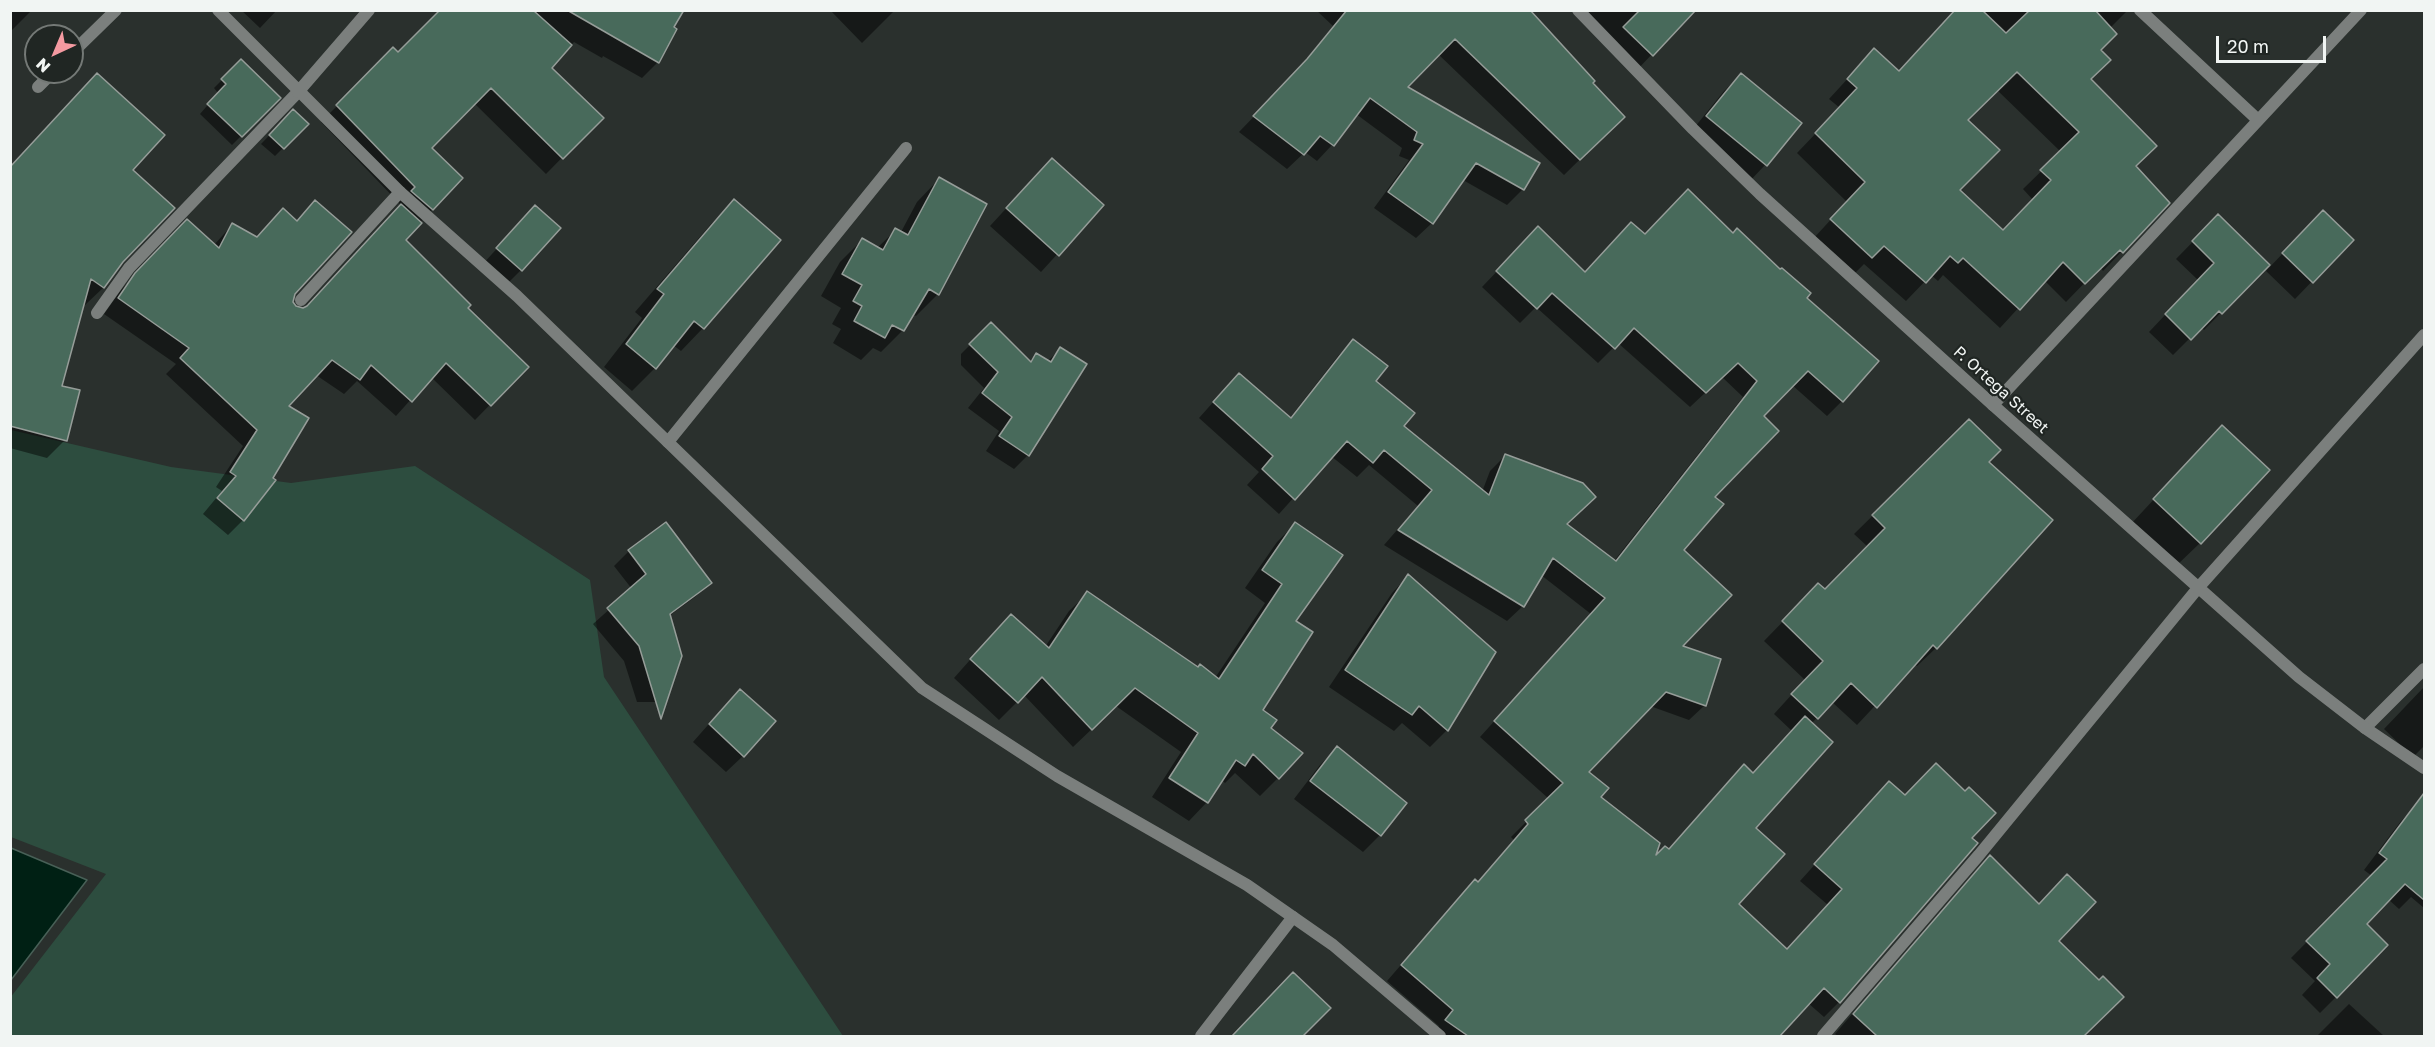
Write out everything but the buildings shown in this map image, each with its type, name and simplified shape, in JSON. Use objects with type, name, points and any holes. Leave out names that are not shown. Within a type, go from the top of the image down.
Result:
[{"type":"street","points":[[84,41],[116,10]]},
{"type":"street","points":[[218,10],[400,192],[517,296],[922,688],[1057,776],[1247,885],[1333,945],[1440,1036]]},
{"type":"street","points":[[97,313],[129,268],[298,92],[369,10]]},
{"type":"street","name":"P. Ortega Street","points":[[1578,10],[1727,162],[1993,405],[2299,677],[2365,728],[2424,768]]},
{"type":"street","points":[[2140,10],[2258,120]]},
{"type":"street","points":[[1993,405],[2361,10]]},
{"type":"street","points":[[38,87],[41,84]]},
{"type":"street","points":[[668,442],[906,148]]},
{"type":"street","points":[[301,300],[400,192]]},
{"type":"street","points":[[1823,1036],[1979,855],[2198,588],[2424,335]]},
{"type":"street","points":[[2365,728],[2424,669]]},
{"type":"street","points":[[1201,1036],[1293,917]]},
{"type":"shaded area","points":[[11,430],[171,467],[291,483],[415,466],[590,580],[604,677],[843,1036],[11,1036],[10,998],[106,874],[11,837]]},
{"type":"shaded area","points":[[11,848],[87,880],[11,980]]}]
